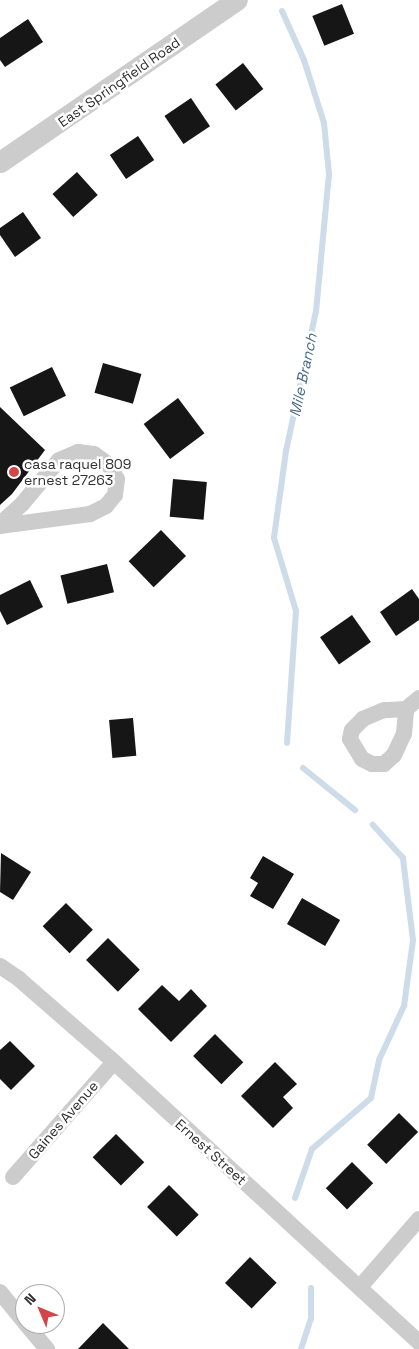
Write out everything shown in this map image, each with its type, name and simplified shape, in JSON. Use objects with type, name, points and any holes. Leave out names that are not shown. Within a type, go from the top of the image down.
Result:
[{"type":"street","name":"East Springfield Road","points":[[0,162],[237,0]]},
{"type":"street","points":[[78,452],[94,454],[108,464],[117,479],[115,495],[106,506],[90,514],[0,525],[22,504],[59,460],[78,452]]},
{"type":"street","name":"Ernest Street","points":[[0,966],[18,978],[114,1062],[419,1342]]},
{"type":"street","name":"Gaines Avenue","points":[[13,1177],[114,1062]]},
{"type":"street","points":[[360,1287],[419,1219]]},
{"type":"street","points":[[0,1292],[15,1310]]},
{"type":"street","points":[[35,1334],[47,1349]]},
{"type":"building","points":[[342,4],[354,34],[324,46],[312,16]]},
{"type":"building","points":[[28,19],[43,42],[5,67],[0,60],[0,38]]},
{"type":"building","points":[[243,63],[263,89],[236,111],[215,85]]},
{"type":"building","points":[[191,98],[210,126],[183,144],[164,116]]},
{"type":"building","points":[[138,136],[154,160],[126,179],[110,155]]},
{"type":"building","points":[[77,172],[98,195],[73,217],[52,194]]},
{"type":"building","points":[[23,212],[41,238],[15,257],[0,235],[0,228]]},
{"type":"building","points":[[103,363],[141,374],[133,404],[94,393]]},
{"type":"building","points":[[52,367],[66,396],[24,416],[10,388]]},
{"type":"building","points":[[178,398],[204,433],[170,459],[144,424]]},
{"type":"building","name":"casa raquel 809 ernest 27263","points":[[0,407],[45,450],[12,494],[0,505]]},
{"type":"building","points":[[173,479],[207,482],[204,520],[170,517]]},
{"type":"building","points":[[161,530],[186,556],[154,587],[129,561]]},
{"type":"building","points":[[107,564],[114,592],[67,604],[60,576]]},
{"type":"building","points":[[30,580],[43,607],[7,625],[0,611],[0,595]]},
{"type":"building","points":[[412,589],[419,599],[419,620],[396,636],[380,612]]},
{"type":"building","points":[[352,615],[371,642],[339,664],[320,637]]},
{"type":"building","points":[[133,718],[136,756],[112,758],[109,720]]},
{"type":"building","points":[[1,853],[31,872],[13,900],[0,892]]},
{"type":"building","points":[[263,856],[294,874],[273,909],[250,896],[258,883],[250,878]]},
{"type":"building","points":[[302,898],[340,920],[325,946],[287,924]]},
{"type":"building","points":[[66,903],[93,930],[70,953],[43,926]]},
{"type":"building","points":[[108,938],[140,970],[118,992],[86,960]]},
{"type":"building","points":[[162,985],[179,1001],[191,989],[207,1006],[171,1042],[138,1009]]},
{"type":"building","points":[[215,1034],[243,1062],[221,1084],[193,1056]]},
{"type":"building","points":[[10,1041],[35,1066],[11,1090],[0,1079],[0,1050]]},
{"type":"building","points":[[275,1062],[297,1084],[283,1097],[293,1108],[273,1128],[241,1096]]},
{"type":"building","points":[[399,1113],[418,1132],[386,1164],[367,1145]]},
{"type":"building","points":[[116,1134],[144,1162],[121,1186],[93,1157]]},
{"type":"building","points":[[352,1162],[373,1183],[347,1209],[326,1188]]},
{"type":"building","points":[[169,1185],[199,1215],[177,1237],[147,1207]]},
{"type":"building","points":[[250,1257],[277,1283],[252,1309],[225,1283]]},
{"type":"building","points":[[103,1323],[129,1349],[78,1349]]},
{"type":"waterway","name":"Mile Branch","points":[[282,11],[304,60],[324,123],[329,174],[316,311],[286,451],[274,538],[296,611],[287,743]]},
{"type":"waterway","name":"Mile Branch","points":[[303,768],[355,810]]},
{"type":"waterway","name":"Mile Branch","points":[[295,1198],[312,1149],[371,1098],[379,1060],[404,1006],[413,940],[403,858],[373,825]]},
{"type":"waterway","name":"Mile Branch","points":[[301,1349],[311,1319],[311,1288]]},
{"type":"place","name":"casa raquel 809 ernest 27263","points":[[14,472]]}]
